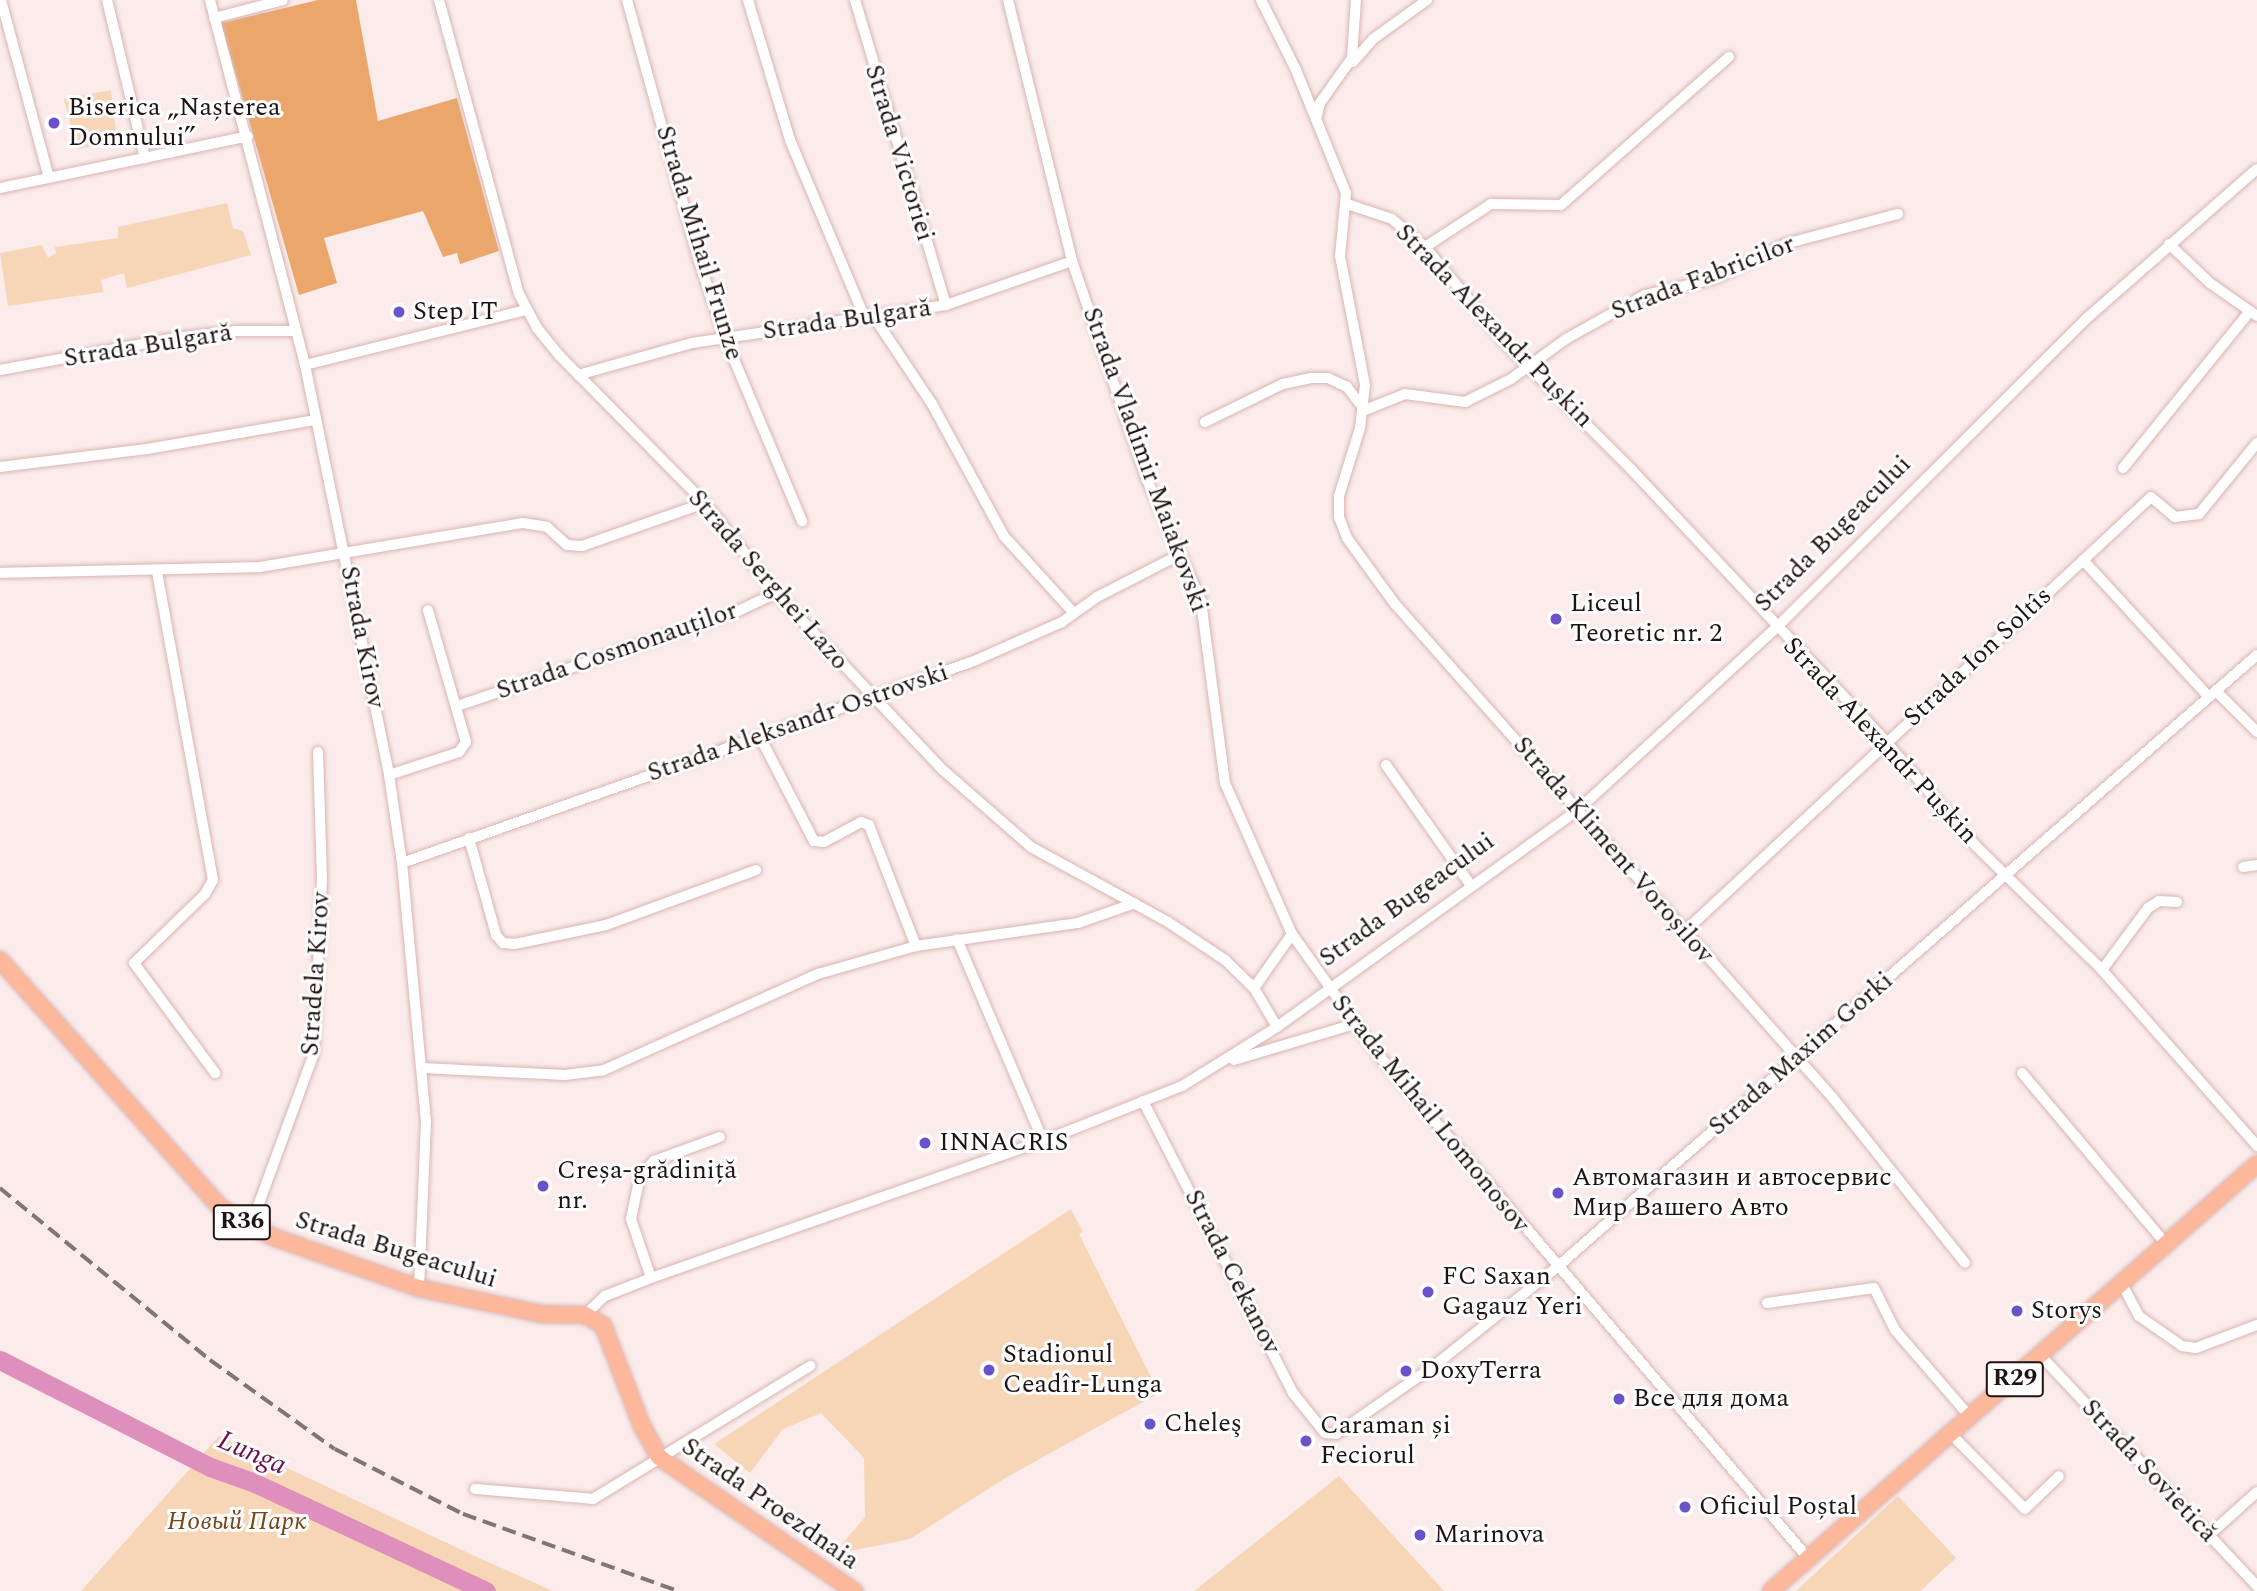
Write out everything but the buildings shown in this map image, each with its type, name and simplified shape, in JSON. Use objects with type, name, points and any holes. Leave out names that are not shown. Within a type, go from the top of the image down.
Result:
[{"type":"main road","name":"Strada Bugeacului","points":[[0,960],[203,1189],[250,1228],[419,1288],[541,1314],[584,1315]]},
{"type":"main road","name":"R29","points":[[1771,1591],[2257,1164]]},
{"type":"main road","name":"Strada Proezdnaia","points":[[584,1315],[603,1325],[610,1336],[642,1426],[659,1457],[854,1591]]},
{"type":"street","points":[[1,0],[5,39],[49,178]]},
{"type":"street","points":[[107,0],[145,158]]},
{"type":"street","name":"Strada Kirov","points":[[210,0],[248,136],[306,365],[389,775],[402,863],[422,1068],[426,1179],[419,1288]]},
{"type":"street","points":[[214,18],[284,0]]},
{"type":"street","name":"Strada Serghei Lazo","points":[[439,0],[526,310],[578,376],[705,503],[776,593],[870,696],[952,779],[1031,846],[1135,903],[1225,960],[1254,988],[1277,1027]]},
{"type":"street","name":"Strada Mihail Frunze","points":[[627,0],[698,258],[725,338],[802,521]]},
{"type":"street","points":[[748,0],[790,139],[870,317],[932,404],[1004,536],[1073,612]]},
{"type":"street","name":"Strada Victoriei","points":[[855,0],[946,305]]},
{"type":"street","name":"Strada Vladimir Maiakovski","points":[[1009,0],[1072,261],[1127,428],[1181,554],[1207,631],[1224,783],[1292,934],[1327,987]]},
{"type":"street","name":"Strada Kliment Voroșilov","points":[[1261,0],[1343,180],[1347,204],[1340,256],[1361,348],[1365,410],[1339,495],[1339,517],[1347,538],[1395,604],[1579,809],[1798,1060],[1965,1263]]},
{"type":"street","points":[[1344,72],[1355,45],[1356,0]]},
{"type":"street","points":[[1317,119],[1324,97],[1373,38],[1427,0]]},
{"type":"street","points":[[1424,247],[1491,204],[1561,205],[1729,57]]},
{"type":"street","points":[[0,188],[248,136]]},
{"type":"street","name":"Strada Bugeacului","points":[[584,1315],[605,1296],[651,1278],[1043,1141],[1143,1101],[1223,1063],[1277,1027],[1327,987],[1579,809],[1776,628],[1979,421],[2169,244],[2257,169]]},
{"type":"street","name":"Strada Alexandr Pușkin","points":[[1347,204],[1392,219],[1424,247],[1530,366],[1631,469],[1776,628],[1887,743],[1975,845],[2007,873],[2102,970],[2257,1146]]},
{"type":"street","name":"Strada Fabricilor","points":[[1365,410],[1405,394],[1465,402],[1530,366],[1566,339],[1645,295],[1714,279],[1785,244],[1898,214]]},
{"type":"street","points":[[2123,468],[2254,314],[2210,283],[2169,244]]},
{"type":"street","name":"Strada Bulgară","points":[[578,376],[656,351],[946,305],[1072,261]]},
{"type":"street","points":[[306,365],[526,310]]},
{"type":"street","name":"Strada Bulgară","points":[[0,370],[173,338],[296,331]]},
{"type":"street","points":[[1205,422],[1283,384],[1312,378],[1328,377],[1347,387],[1365,410]]},
{"type":"street","points":[[0,467],[147,449],[315,420]]},
{"type":"street","name":"Strada Ion Soltîs","points":[[1684,932],[2151,497],[2175,517],[2199,514],[2257,443]]},
{"type":"street","points":[[0,573],[157,572],[260,567],[346,555],[523,523],[547,527],[567,545],[583,546],[705,503]]},
{"type":"street","name":"Strada Aleksandr Ostrovski","points":[[402,863],[974,661],[1062,622],[1073,612],[1181,554]]},
{"type":"street","points":[[2083,560],[2213,694],[2257,732]]},
{"type":"street","points":[[157,572],[213,880],[205,894],[134,963],[215,1073]]},
{"type":"street","name":"Strada Cosmonauților","points":[[457,706],[736,612],[776,593]]},
{"type":"street","points":[[389,775],[459,752],[466,743],[428,610]]},
{"type":"street","name":"Strada Maxim Gorki","points":[[1331,1435],[1434,1366],[1556,1268],[1798,1060],[2257,655]]},
{"type":"street","points":[[761,737],[814,841],[824,842],[861,822],[869,825],[916,946]]},
{"type":"street","name":"Stradela Kirov","points":[[250,1228],[314,1053],[322,879],[318,752]]},
{"type":"street","points":[[1386,765],[1470,884]]},
{"type":"street","points":[[469,838],[496,935],[503,943],[515,944],[606,925],[756,870]]},
{"type":"street","points":[[2243,867],[2257,865]]},
{"type":"street","points":[[2102,970],[2148,908],[2159,901],[2177,902]]},
{"type":"street","points":[[422,1068],[565,1075],[604,1070],[660,1048],[768,994],[916,946],[1078,923],[1135,903]]},
{"type":"street","points":[[1254,988],[1292,934]]},
{"type":"street","points":[[957,939],[1043,1141]]},
{"type":"street","name":"Strada Mihail Lomonosov","points":[[1327,987],[1556,1268],[1808,1558]]},
{"type":"street","name":"Strada Bugeacului","points":[[1223,1063],[1355,1024]]},
{"type":"street","points":[[2022,1073],[2166,1245]]},
{"type":"street","name":"Strada Cekanov","points":[[1143,1101],[1293,1393],[1331,1435]]},
{"type":"street","points":[[651,1278],[631,1219],[640,1176],[653,1161],[720,1136]]},
{"type":"street","points":[[2122,1284],[2139,1316],[2182,1346],[2196,1348],[2257,1325]]},
{"type":"street","points":[[1767,1303],[1874,1287],[1895,1330],[1970,1417]]},
{"type":"street","name":"Strada Sovietică","points":[[2041,1356],[2257,1586]]},
{"type":"street","points":[[659,1457],[810,1366]]},
{"type":"street","points":[[1951,1434],[2025,1508],[2059,1476]]},
{"type":"street","name":"Strada Proezdnaia","points":[[475,1489],[593,1499],[659,1457]]},
{"type":"street","points":[[2209,1535],[2257,1492]]},
{"type":"green space","points":[[111,90],[117,141],[77,149],[64,99]]},
{"type":"green space","points":[[227,203],[233,228],[243,231],[251,255],[127,288],[124,273],[101,280],[103,292],[8,306],[0,253],[42,245],[48,258],[56,253],[55,247],[118,238],[118,227]]},
{"type":"green space","name":"Stadionul Ceadîr-Lunga","points":[[1071,1209],[1083,1232],[1079,1234],[1159,1393],[1007,1477],[910,1539],[850,1551],[842,1544],[865,1517],[864,1458],[821,1413],[783,1429],[750,1473],[714,1444]]},
{"type":"green space","name":"Новый Парк","points":[[219,1436],[479,1558],[553,1591],[81,1591]]},
{"type":"green space","points":[[1339,1476],[1444,1591],[1194,1591]]},
{"type":"green space","points":[[1898,1496],[1956,1558],[1920,1591],[1796,1591]]},
{"type":"shaded area","points":[[318,0],[356,0],[378,121],[457,98],[499,251],[460,264],[457,253],[443,257],[423,211],[324,238],[337,283],[299,295],[221,23]]},
{"type":"waterway","name":"Lunga","points":[[0,1360],[210,1467],[255,1483],[486,1591]]},
{"type":"railway","points":[[0,1188],[210,1360],[335,1449],[463,1514],[678,1591]]},
{"type":"place","name":"Biserica „Nașterea Domnului”","points":[[54,123]]},
{"type":"place","name":"Step IT","points":[[399,312]]},
{"type":"place","name":"Liceul Teoretic nr. 2","points":[[1556,619]]},
{"type":"place","name":"INNACRIS","points":[[925,1143]]},
{"type":"place","name":"Creșa-grădiniță nr.","points":[[543,1186]]},
{"type":"place","name":"Автомагазин и автосервис Мир Вашего Авто","points":[[1558,1193]]},
{"type":"place","name":"FC Saxan Gagauz Yeri","points":[[1428,1292]]},
{"type":"place","name":"Storys","points":[[2017,1311]]},
{"type":"place","name":"Stadionul Ceadîr-Lunga","points":[[989,1370]]},
{"type":"place","name":"DoxyTerra","points":[[1406,1371]]},
{"type":"place","name":"Все для дома","points":[[1619,1399]]},
{"type":"place","name":"Cheleş","points":[[1150,1424]]},
{"type":"place","name":"Caraman și Feciorul","points":[[1306,1441]]},
{"type":"place","name":"Oficiul Poștal","points":[[1685,1507]]},
{"type":"place","name":"Marinova","points":[[1420,1535]]}]
